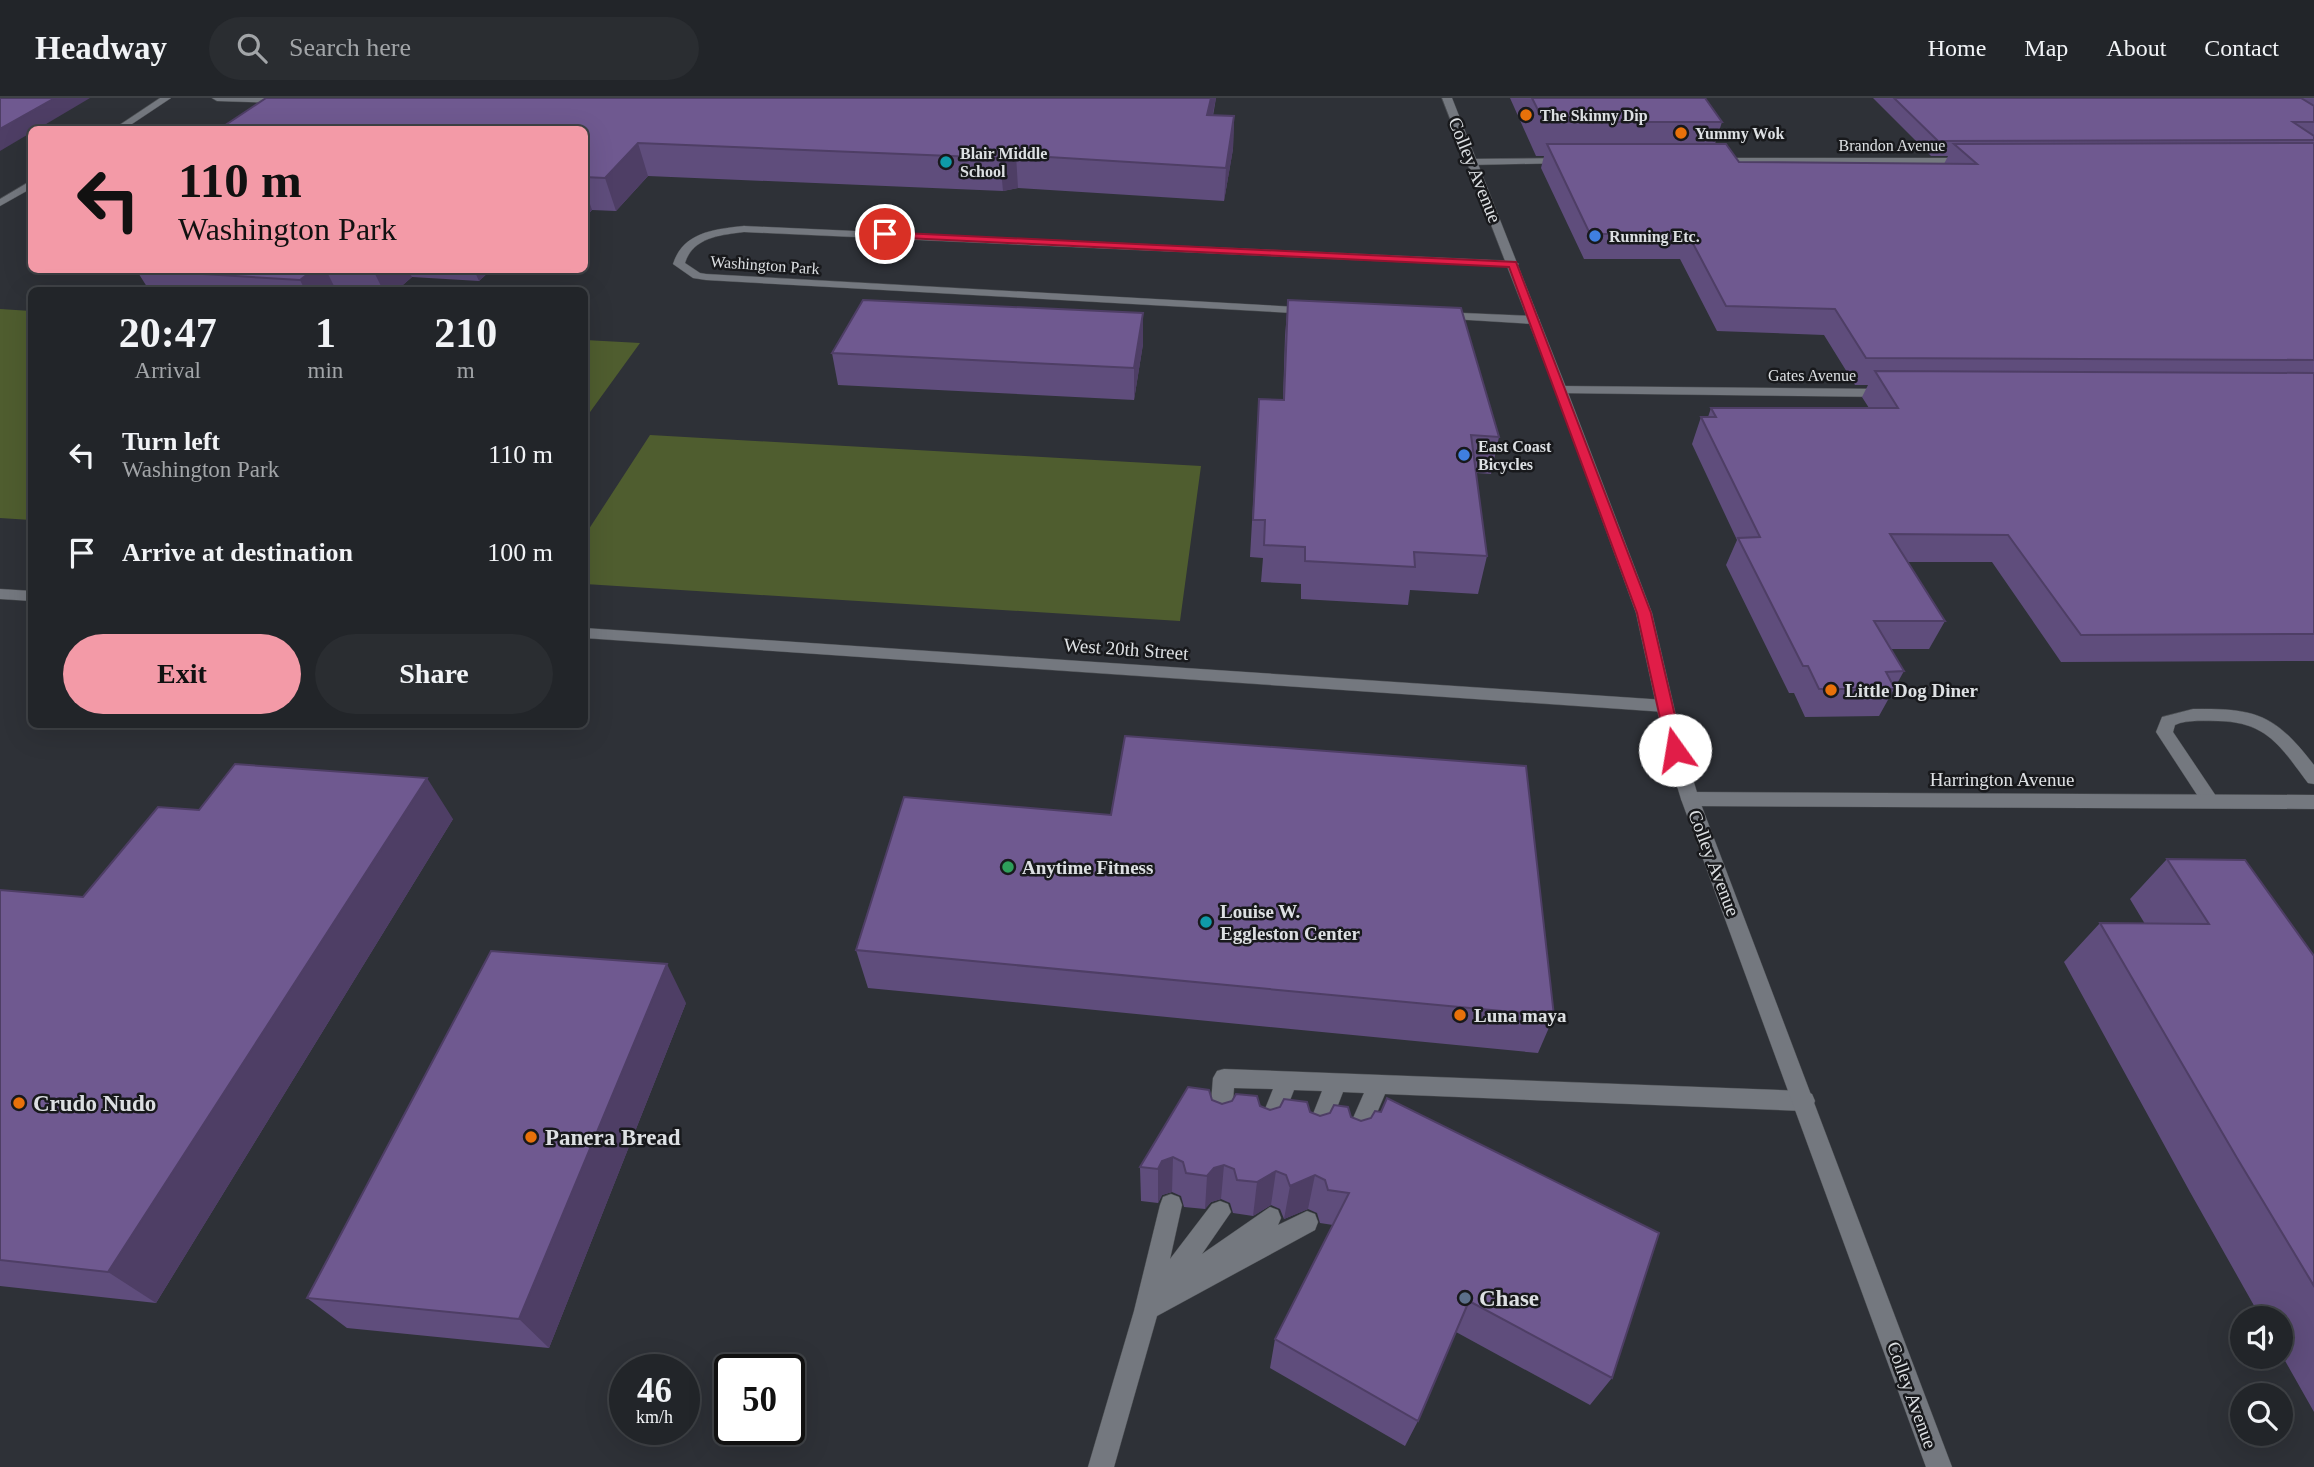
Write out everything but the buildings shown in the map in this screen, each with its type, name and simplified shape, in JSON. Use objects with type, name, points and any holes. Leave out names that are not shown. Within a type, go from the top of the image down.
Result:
[{"type":"street","points":[[122,126],[166,98]]},
{"type":"street","points":[[217,98],[312,101],[320,98]]},
{"type":"street","name":"Colley Avenue","points":[[1447,98],[1513,264],[1644,613],[1690,799],[1939,1467]]},
{"type":"street","points":[[1471,162],[1578,161]]},
{"type":"street","name":"Brandon Avenue","points":[[1698,161],[1974,161]]},
{"type":"street","points":[[0,203],[28,185]]},
{"type":"street","points":[[0,193],[14,194]]},
{"type":"street","name":"Washington Park","points":[[1330,311],[719,278],[697,276],[679,264],[680,254],[701,238],[718,232],[744,229],[1513,264]]},
{"type":"street","points":[[1426,315],[1534,320]]},
{"type":"street","name":"Gates Avenue","points":[[1561,390],[1894,393]]},
{"type":"street","points":[[0,594],[28,596]]},
{"type":"street","name":"West 20th Street","points":[[588,634],[1665,706]]},
{"type":"street","points":[[2211,802],[2164,732],[2168,721],[2180,715],[2239,714],[2259,720],[2278,731],[2314,778]]},
{"type":"street","name":"Harrington Avenue","points":[[1690,799],[2314,802]]},
{"type":"street","points":[[1220,1128],[1224,1077],[1804,1101]]},
{"type":"street","points":[[1266,1133],[1287,1080]]},
{"type":"street","points":[[1314,1139],[1336,1082]]},
{"type":"street","points":[[1353,1144],[1379,1083]]},
{"type":"street","points":[[1101,1467],[1149,1308],[1171,1205]]},
{"type":"street","points":[[1149,1308],[1220,1212]]},
{"type":"street","points":[[1149,1308],[1270,1218]]},
{"type":"street","points":[[1149,1308],[1307,1222]]},
{"type":"green space","points":[[0,309],[28,311],[28,520],[0,518]]},
{"type":"green space","points":[[588,340],[640,343],[588,415]]},
{"type":"green space","points":[[650,435],[1201,466],[1180,621],[588,584],[588,530]]},
{"type":"place","name":"The Skinny Dip","points":[[1526,115]]},
{"type":"place","name":"Yummy Wok","points":[[1681,133]]},
{"type":"place","name":"Blair Middle School","points":[[946,162]]},
{"type":"place","name":"Running Etc.","points":[[1595,236]]},
{"type":"place","name":"East Coast Bicycles","points":[[1464,455]]},
{"type":"place","name":"Little Dog Diner","points":[[1831,690]]},
{"type":"place","name":"Anytime Fitness","points":[[1008,867]]},
{"type":"place","name":"Louise W. Eggleston Center","points":[[1206,922]]},
{"type":"place","name":"Luna maya","points":[[1460,1015]]},
{"type":"place","name":"Crudo Nudo","points":[[19,1103]]},
{"type":"place","name":"Panera Bread","points":[[531,1137]]},
{"type":"place","name":"Chase","points":[[1465,1298]]},
{"type":"route","points":[[885,234],[1513,264],[1644,613],[1675,750]]}]
